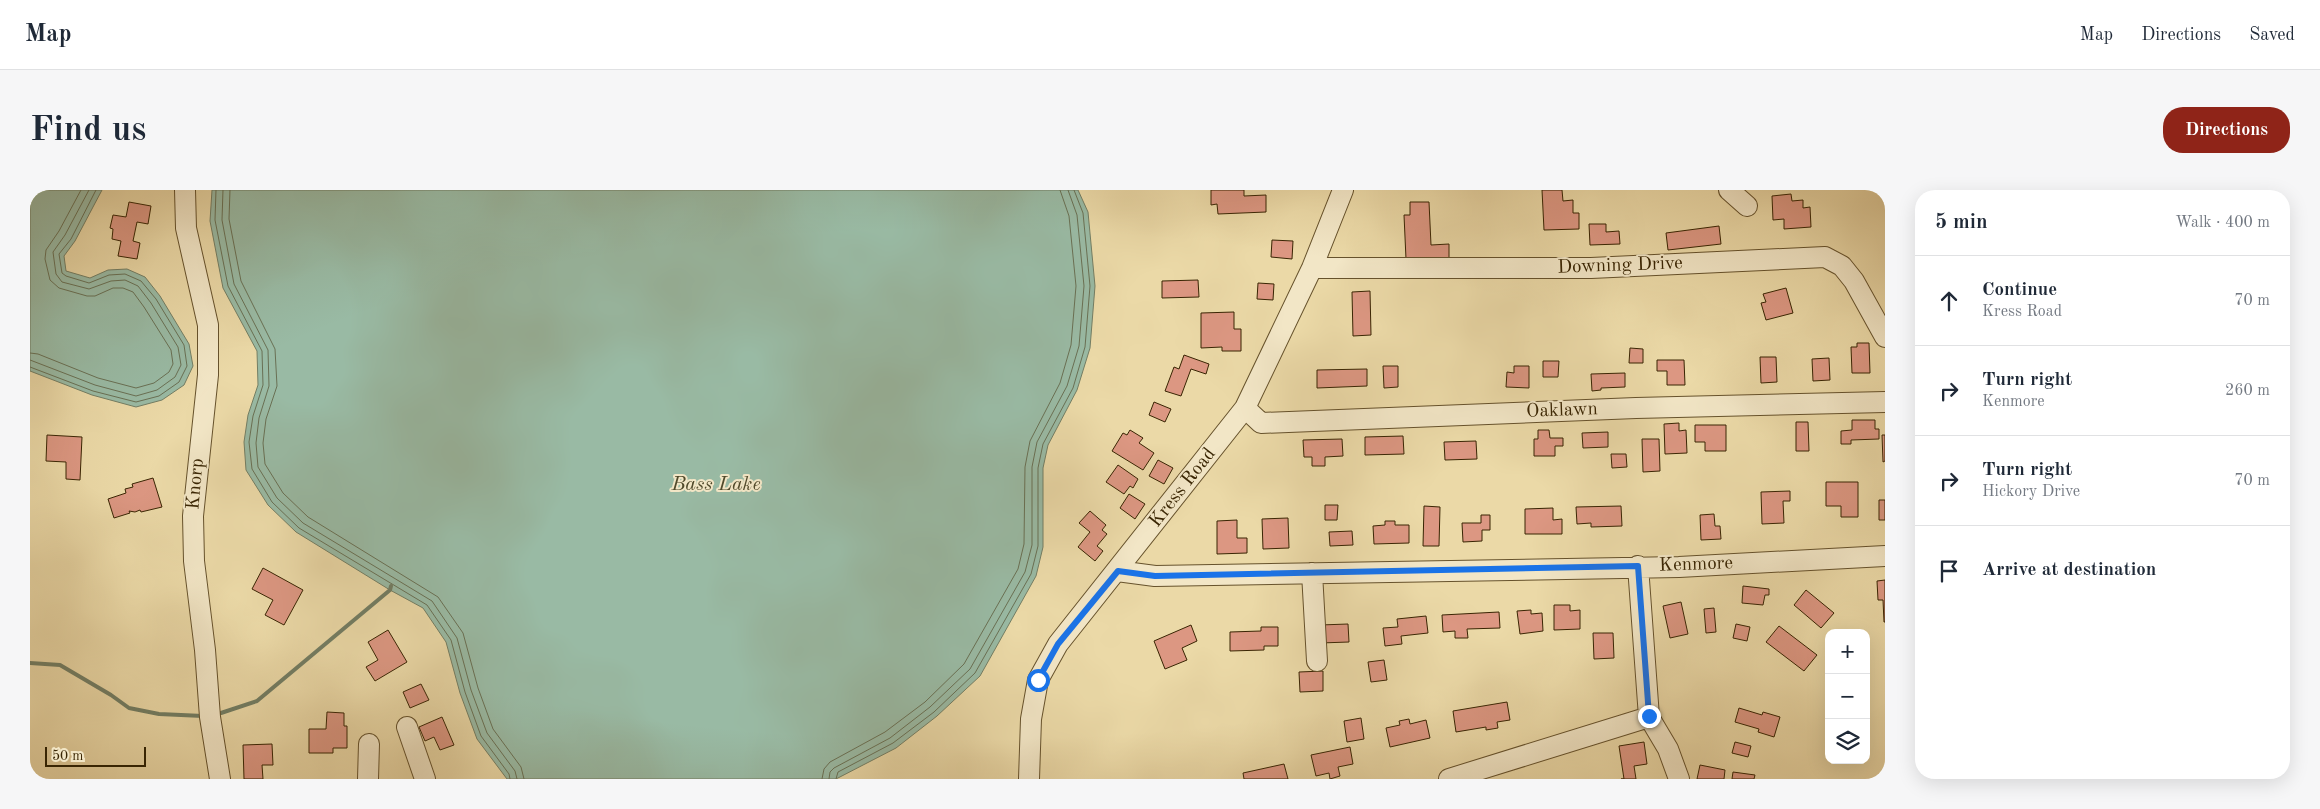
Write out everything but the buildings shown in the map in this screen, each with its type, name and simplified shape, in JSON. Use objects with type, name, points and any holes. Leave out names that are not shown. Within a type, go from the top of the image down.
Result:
[{"type":"street","name":"Knorp","points":[[185,190],[186,228],[208,325],[208,375],[193,516],[194,561],[205,650],[210,716],[220,779]]},
{"type":"street","name":"Kress Road","points":[[1029,779],[1031,720],[1038,680],[1058,644],[1118,571],[1245,408],[1312,268],[1343,190]]},
{"type":"street","points":[[1729,190],[1747,206]]},
{"type":"street","name":"Downing Drive","points":[[1312,268],[1591,268],[1825,257],[1842,266],[1854,280],[1885,337]]},
{"type":"street","name":"Oaklawn","points":[[1245,408],[1261,423],[1636,408],[1885,402]]},
{"type":"street","name":"Kenmore","points":[[1118,571],[1155,576],[1638,566],[1679,567],[1885,556]]},
{"type":"street","points":[[1638,566],[1649,716],[1668,749],[1679,779]]},
{"type":"street","points":[[1312,573],[1317,661]]},
{"type":"street","points":[[1449,779],[1649,716]]},
{"type":"street","points":[[407,727],[426,779]]},
{"type":"street","points":[[368,779],[369,744]]},
{"type":"water","points":[[30,190],[102,190],[75,241],[64,256],[66,271],[90,278],[108,270],[127,269],[145,277],[160,296],[189,344],[193,366],[184,385],[162,400],[136,407],[92,395],[30,371]]},
{"type":"water","name":"Bass Lake","points":[[212,190],[1078,190],[1088,212],[1095,286],[1090,348],[1077,390],[1048,445],[1043,468],[1043,547],[1036,576],[980,676],[937,716],[896,748],[836,779],[507,779],[477,739],[460,693],[446,642],[423,608],[296,532],[268,505],[246,470],[244,442],[248,415],[258,385],[257,351],[223,288],[210,221]]},
{"type":"waterway","points":[[221,713],[257,701],[390,590],[391,586]]},
{"type":"waterway","points":[[30,663],[60,665],[111,695],[129,708],[159,714],[203,716]]},
{"type":"route","points":[[1038,680],[1058,644],[1118,571],[1155,576],[1638,566],[1649,716]]}]
